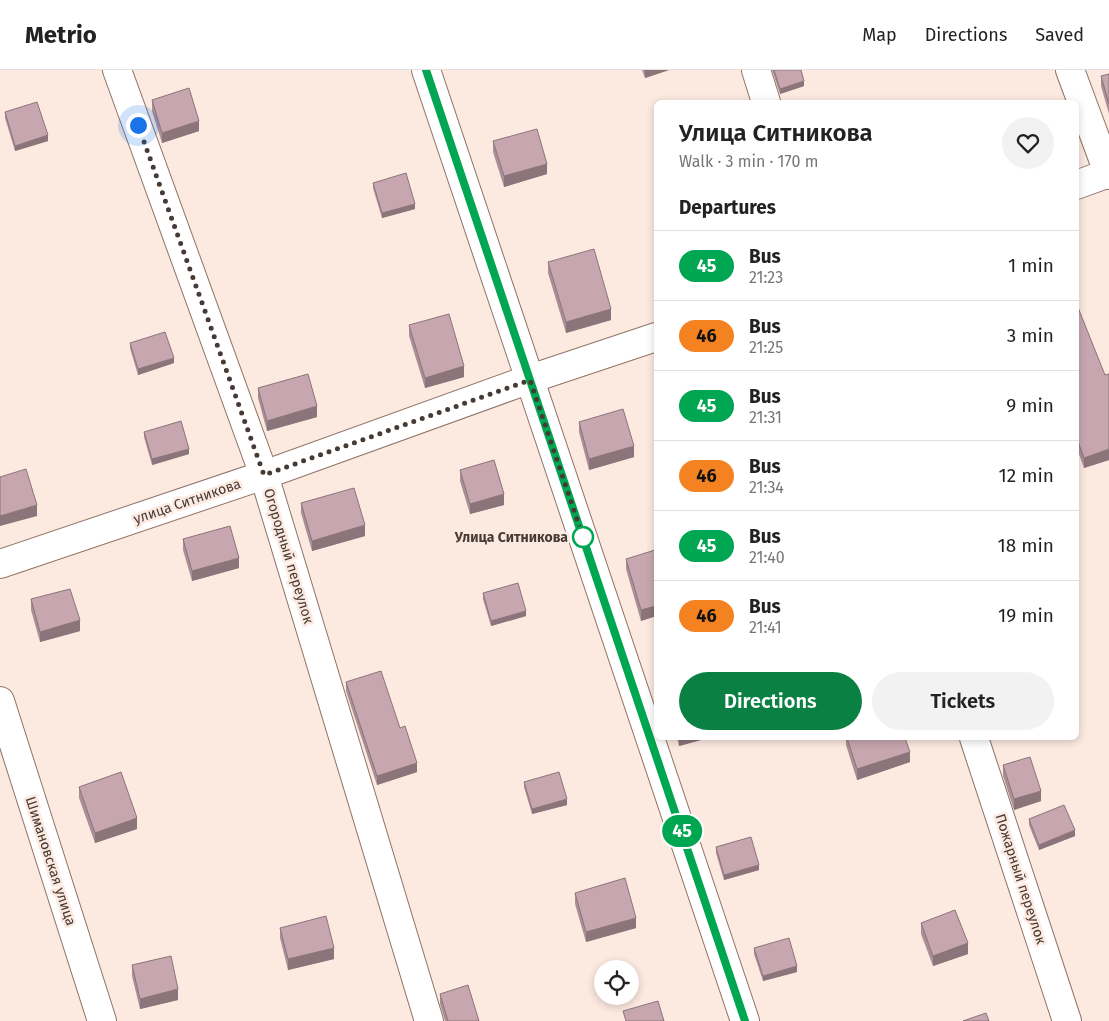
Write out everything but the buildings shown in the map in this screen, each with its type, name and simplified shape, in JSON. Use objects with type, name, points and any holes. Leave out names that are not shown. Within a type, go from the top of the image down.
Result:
[{"type":"street","name":"Огородный переулок","points":[[118,70],[264,475],[430,1021]]},
{"type":"street","points":[[426,70],[745,1021]]},
{"type":"street","points":[[756,70],[765,100]]},
{"type":"street","points":[[1070,70],[1109,174],[1079,184]]},
{"type":"street","name":"улица Ситникова","points":[[0,564],[264,475],[654,338]]},
{"type":"street","name":"Шимановская улица","points":[[0,701],[102,1021]]},
{"type":"street","name":"Пожарный переулок","points":[[975,740],[1067,1021]]},
{"type":"bus line","name":"45","points":[[426,70],[745,1021]]},
{"type":"place","name":"Улица Ситникова","points":[[583,537]]},
{"type":"route","points":[[138,125],[264,475],[530,380],[583,537]]}]
